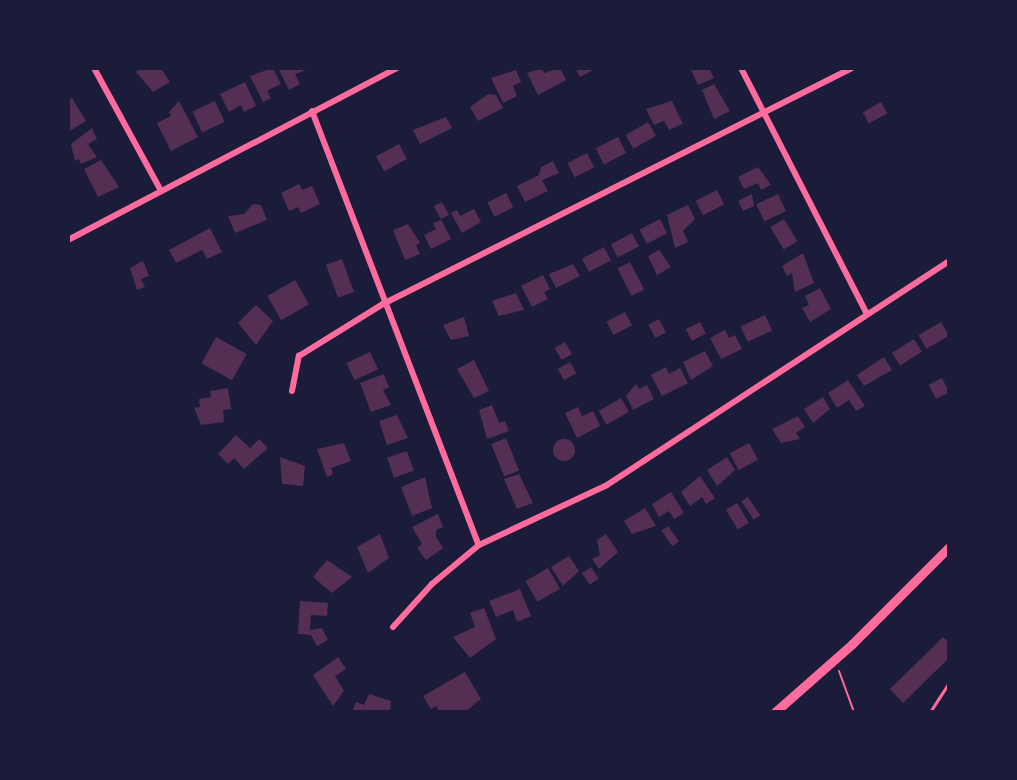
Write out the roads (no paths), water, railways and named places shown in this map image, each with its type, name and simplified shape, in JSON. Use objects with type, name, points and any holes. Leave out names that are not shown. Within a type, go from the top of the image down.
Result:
[{"type":"main road","points":[[775,712],[834,660],[949,547]]},
{"type":"street","points":[[94,68],[161,191]]},
{"type":"street","points":[[68,240],[397,68]]},
{"type":"street","points":[[741,68],[867,314]]},
{"type":"street","points":[[292,391],[299,355],[383,304],[852,68]]},
{"type":"street","points":[[312,111],[383,304],[479,545]]},
{"type":"street","points":[[393,627],[432,584],[479,545],[607,485],[949,261]]},
{"type":"lane","points":[[930,712],[949,683]]}]
